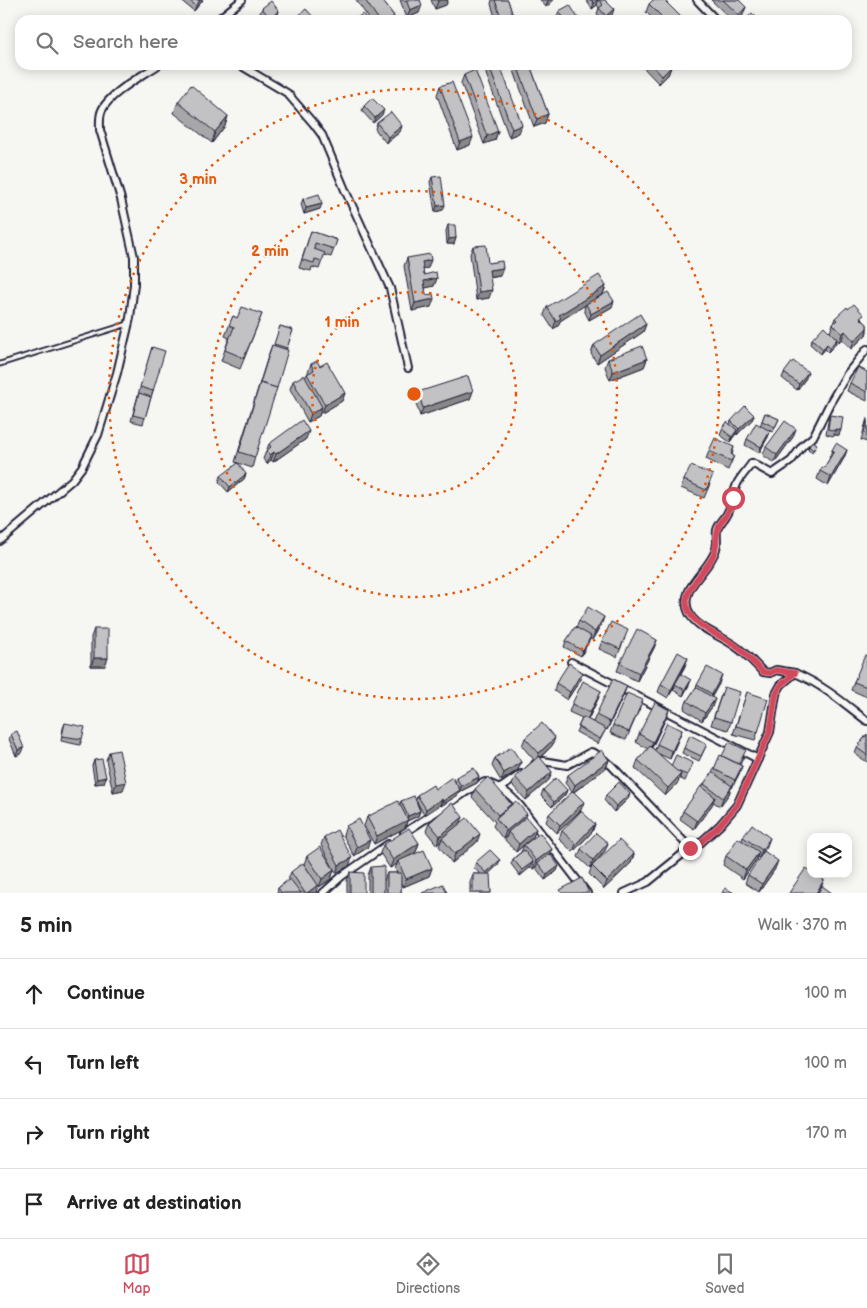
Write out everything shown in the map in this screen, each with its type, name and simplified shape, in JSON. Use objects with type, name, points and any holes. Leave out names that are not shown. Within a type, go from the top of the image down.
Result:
[{"type":"street","points":[[223,15],[242,0]]},
{"type":"street","points":[[697,0],[711,15]]},
{"type":"street","points":[[0,541],[72,480],[82,467],[98,435],[108,407],[128,324],[134,284],[133,251],[121,199],[100,130],[100,118],[103,108],[112,98],[151,70]]},
{"type":"street","points":[[248,70],[287,93],[322,135],[390,288],[408,368]]},
{"type":"street","points":[[867,349],[847,374],[813,436],[803,445],[791,461],[772,474],[752,463],[738,482],[727,514],[720,522],[717,530],[716,549],[712,559],[692,586],[686,604],[689,614],[696,622],[735,645],[763,672],[770,673],[776,670],[795,673],[807,678],[837,697],[867,721]]},
{"type":"street","points":[[571,662],[758,759]]},
{"type":"street","points":[[624,893],[648,882],[690,848],[698,845],[720,825],[737,805],[770,732],[776,694],[781,685],[795,673]]},
{"type":"street","points":[[501,788],[538,762],[543,761],[567,765],[591,752],[611,765],[690,848]]},
{"type":"street","points":[[400,835],[484,782],[501,788],[510,794],[522,807],[586,893]]},
{"type":"street","points":[[323,893],[342,876],[393,840]]},
{"type":"lane","points":[[0,364],[128,324]]},
{"type":"building","points":[[189,0],[200,0],[196,6]]},
{"type":"building","points":[[365,0],[382,0],[393,15],[376,15]]},
{"type":"building","points":[[406,0],[420,0],[422,5],[410,10]]},
{"type":"building","points":[[495,0],[508,0],[512,15],[500,15]]},
{"type":"building","points":[[599,0],[605,0],[614,9],[605,15],[599,8],[603,5]]},
{"type":"building","points":[[653,0],[664,0],[679,15],[660,15],[649,4]]},
{"type":"building","points":[[723,0],[739,0],[746,7],[739,15]]},
{"type":"building","points":[[271,1],[279,11],[274,15],[268,15],[262,8]]},
{"type":"building","points":[[570,5],[576,15],[562,15],[559,11]]},
{"type":"building","points":[[306,9],[311,15],[299,15]]},
{"type":"building","points":[[475,70],[498,131],[487,136],[464,75]]},
{"type":"building","points":[[490,70],[502,70],[522,125],[512,129]]},
{"type":"building","points":[[519,70],[532,70],[548,114],[537,119]]},
{"type":"building","points":[[657,70],[668,70],[662,76]]},
{"type":"building","points":[[452,82],[473,137],[460,142],[440,86]]},
{"type":"building","points":[[191,85],[228,116],[215,132],[178,102]]},
{"type":"building","points":[[372,98],[384,110],[375,118],[364,106]]},
{"type":"building","points":[[391,112],[402,126],[388,137],[377,123]]},
{"type":"building","points":[[441,176],[445,205],[437,206],[432,177]]},
{"type":"building","points":[[319,194],[322,204],[306,208],[303,199]]},
{"type":"building","points":[[448,225],[455,225],[456,238],[449,239]]},
{"type":"building","points":[[311,231],[337,240],[334,249],[315,243],[314,249],[325,253],[322,261],[315,259],[314,263],[302,260]]},
{"type":"building","points":[[486,245],[488,263],[502,261],[503,268],[489,270],[492,290],[479,292],[473,246]]},
{"type":"building","points":[[430,254],[431,260],[422,262],[424,275],[436,272],[437,278],[424,281],[426,295],[433,294],[434,299],[415,303],[407,258]]},
{"type":"building","points":[[599,275],[606,286],[559,315],[561,318],[556,321],[547,307]]},
{"type":"building","points":[[608,292],[614,301],[591,314],[586,304]]},
{"type":"building","points":[[854,304],[864,315],[860,318],[867,324],[867,328],[854,341],[845,331],[842,334],[833,324],[837,320],[835,318],[847,307],[848,309]]},
{"type":"building","points":[[242,307],[262,314],[244,358],[225,350],[234,327],[229,325],[233,316],[237,318]]},
{"type":"building","points":[[640,314],[646,324],[600,355],[594,345]]},
{"type":"building","points":[[280,326],[293,330],[287,348],[274,344]]},
{"type":"building","points":[[824,326],[837,339],[830,347],[827,344],[823,349],[812,339]]},
{"type":"building","points":[[272,345],[288,350],[277,388],[260,383]]},
{"type":"building","points":[[642,346],[647,359],[613,372],[608,359]]},
{"type":"building","points":[[152,347],[165,351],[153,391],[140,387]]},
{"type":"building","points":[[317,361],[320,366],[327,362],[345,393],[325,405],[307,374],[314,370],[311,364]]},
{"type":"building","points":[[793,361],[808,372],[799,384],[784,373]]},
{"type":"building","points":[[858,367],[867,372],[867,392],[850,383]]},
{"type":"building","points":[[304,375],[322,407],[311,414],[293,381]]},
{"type":"building","points":[[468,376],[473,391],[423,408],[418,392]]},
{"type":"building","points":[[260,383],[277,388],[255,457],[239,452]]},
{"type":"building","points":[[139,393],[151,397],[145,418],[133,415]]},
{"type":"building","points":[[745,406],[754,415],[739,429],[731,421]]},
{"type":"building","points":[[765,413],[779,419],[775,427],[762,421]]},
{"type":"building","points":[[830,415],[843,417],[841,430],[828,429]]},
{"type":"building","points":[[302,420],[309,431],[276,454],[274,452],[270,455],[266,451],[271,447],[269,444]]},
{"type":"building","points":[[785,421],[796,429],[777,455],[766,447]]},
{"type":"building","points":[[867,421],[867,433],[864,432]]},
{"type":"building","points":[[727,422],[737,430],[732,437],[722,429]]},
{"type":"building","points":[[756,423],[770,431],[761,447],[747,439]]},
{"type":"building","points":[[715,438],[734,447],[731,454],[734,456],[731,461],[709,451]]},
{"type":"building","points":[[812,441],[817,444],[813,450],[809,446]]},
{"type":"building","points":[[836,443],[847,450],[831,477],[820,471],[822,467],[824,468],[834,451],[832,450]]},
{"type":"building","points":[[238,463],[246,474],[230,487],[221,476]]},
{"type":"building","points":[[691,466],[713,475],[706,490],[684,480]]},
{"type":"building","points":[[588,607],[604,617],[595,632],[579,621]]},
{"type":"building","points":[[611,622],[628,630],[620,649],[602,641]]},
{"type":"building","points":[[575,627],[591,636],[583,651],[566,641]]},
{"type":"building","points":[[94,629],[108,629],[108,658],[94,658]]},
{"type":"building","points":[[637,629],[657,640],[639,673],[620,663]]},
{"type":"building","points":[[678,652],[688,658],[671,690],[661,684]]},
{"type":"building","points":[[865,655],[867,656],[867,687],[854,682]]},
{"type":"building","points":[[569,663],[582,672],[570,692],[556,683]]},
{"type":"building","points":[[707,667],[722,675],[712,694],[697,685]]},
{"type":"building","points":[[681,674],[691,680],[685,690],[675,684]]},
{"type":"building","points":[[613,679],[627,686],[610,722],[596,715]]},
{"type":"building","points":[[583,681],[601,691],[590,713],[572,704]]},
{"type":"building","points":[[696,687],[715,699],[705,713],[687,701]]},
{"type":"building","points":[[724,687],[740,692],[731,722],[714,717]]},
{"type":"building","points":[[747,692],[768,699],[758,732],[736,726]]},
{"type":"building","points":[[627,693],[643,700],[629,732],[613,725]]},
{"type":"building","points":[[655,702],[669,710],[653,742],[639,734]]},
{"type":"building","points":[[583,717],[606,729],[600,739],[578,727]]},
{"type":"building","points":[[65,723],[85,727],[82,739],[62,736]]},
{"type":"building","points":[[542,723],[555,738],[539,753],[525,738]]},
{"type":"building","points":[[667,723],[682,730],[672,751],[657,744]]},
{"type":"building","points":[[17,731],[24,748],[18,750],[11,734]]},
{"type":"building","points":[[867,734],[867,755],[857,748]]},
{"type":"building","points":[[690,735],[707,744],[701,756],[684,748]]},
{"type":"building","points":[[729,742],[746,750],[739,764],[722,756]]},
{"type":"building","points":[[650,746],[681,774],[668,788],[638,760]]},
{"type":"building","points":[[511,747],[521,762],[504,773],[495,758]]},
{"type":"building","points":[[119,750],[126,782],[116,784],[109,752]]},
{"type":"building","points":[[602,750],[609,760],[575,785],[568,775]]},
{"type":"building","points":[[676,755],[693,763],[687,775],[671,766]]},
{"type":"building","points":[[720,755],[742,766],[735,780],[714,769]]},
{"type":"building","points":[[539,756],[552,772],[529,792],[515,777]]},
{"type":"building","points":[[102,759],[106,777],[97,779],[94,760]]},
{"type":"building","points":[[474,768],[479,777],[461,786],[456,777]]},
{"type":"building","points":[[712,772],[732,786],[723,798],[704,784]]},
{"type":"building","points":[[452,777],[460,790],[426,809],[417,795],[433,785],[435,789]]},
{"type":"building","points":[[488,777],[511,804],[498,815],[475,789]]},
{"type":"building","points":[[556,778],[567,790],[554,802],[543,790]]},
{"type":"building","points":[[619,782],[630,794],[616,806],[606,795]]},
{"type":"building","points":[[701,786],[715,797],[697,821],[683,811]]},
{"type":"building","points":[[573,791],[584,802],[560,825],[549,814]]},
{"type":"building","points":[[414,796],[420,811],[408,816],[401,801]]},
{"type":"building","points":[[398,801],[408,820],[377,836],[367,817]]},
{"type":"building","points":[[516,801],[527,814],[506,831],[496,818]]},
{"type":"building","points":[[452,803],[463,817],[440,836],[429,823]]},
{"type":"building","points":[[581,811],[595,824],[576,844],[562,831]]},
{"type":"building","points":[[526,817],[536,829],[519,844],[508,832]]},
{"type":"building","points":[[467,818],[480,834],[455,854],[442,838]]},
{"type":"building","points":[[359,819],[370,840],[357,847],[346,826]]},
{"type":"building","points":[[752,824],[770,838],[762,850],[743,837]]},
{"type":"building","points":[[409,828],[419,843],[393,860],[383,845]]},
{"type":"building","points":[[337,830],[352,858],[339,865],[324,837]]},
{"type":"building","points":[[540,833],[552,849],[536,861],[524,845]]},
{"type":"building","points":[[596,833],[608,843],[593,860],[581,849]]},
{"type":"building","points":[[738,838],[759,852],[746,870],[726,856]]},
{"type":"building","points":[[619,840],[634,854],[607,881],[592,866]]},
{"type":"building","points":[[320,847],[334,870],[322,879],[307,856]]},
{"type":"building","points":[[424,850],[432,868],[406,879],[398,861]]},
{"type":"building","points":[[490,850],[500,860],[486,873],[476,862]]},
{"type":"building","points":[[524,850],[533,862],[522,870],[513,859]]},
{"type":"building","points":[[764,851],[778,861],[762,884],[748,875]]},
{"type":"building","points":[[550,854],[559,866],[547,875],[538,863]]},
{"type":"building","points":[[303,863],[318,885],[307,893],[305,893],[291,872]]},
{"type":"building","points":[[384,866],[384,893],[371,893],[371,867]]},
{"type":"building","points":[[806,868],[807,878],[821,878],[824,880],[816,893],[789,893]]},
{"type":"building","points":[[350,872],[364,873],[364,893],[350,893]]},
{"type":"building","points":[[387,873],[401,873],[401,893],[387,893]]},
{"type":"building","points":[[473,874],[490,874],[491,893],[473,893]]},
{"type":"building","points":[[582,878],[589,893],[562,893],[560,890]]},
{"type":"building","points":[[290,879],[301,893],[282,893],[278,888]]},
{"type":"building","points":[[443,884],[447,893],[422,893]]},
{"type":"building","points":[[822,886],[832,893],[818,893]]},
{"type":"building","points":[[725,888],[734,893],[722,893]]},
{"type":"route","points":[[690,848],[698,845],[720,825],[737,805],[770,732],[776,694],[781,685],[795,673],[776,670],[770,673],[763,672],[735,645],[696,622],[689,614],[686,604],[688,594],[712,559],[716,549],[717,530],[720,522],[727,514],[733,498]]}]
